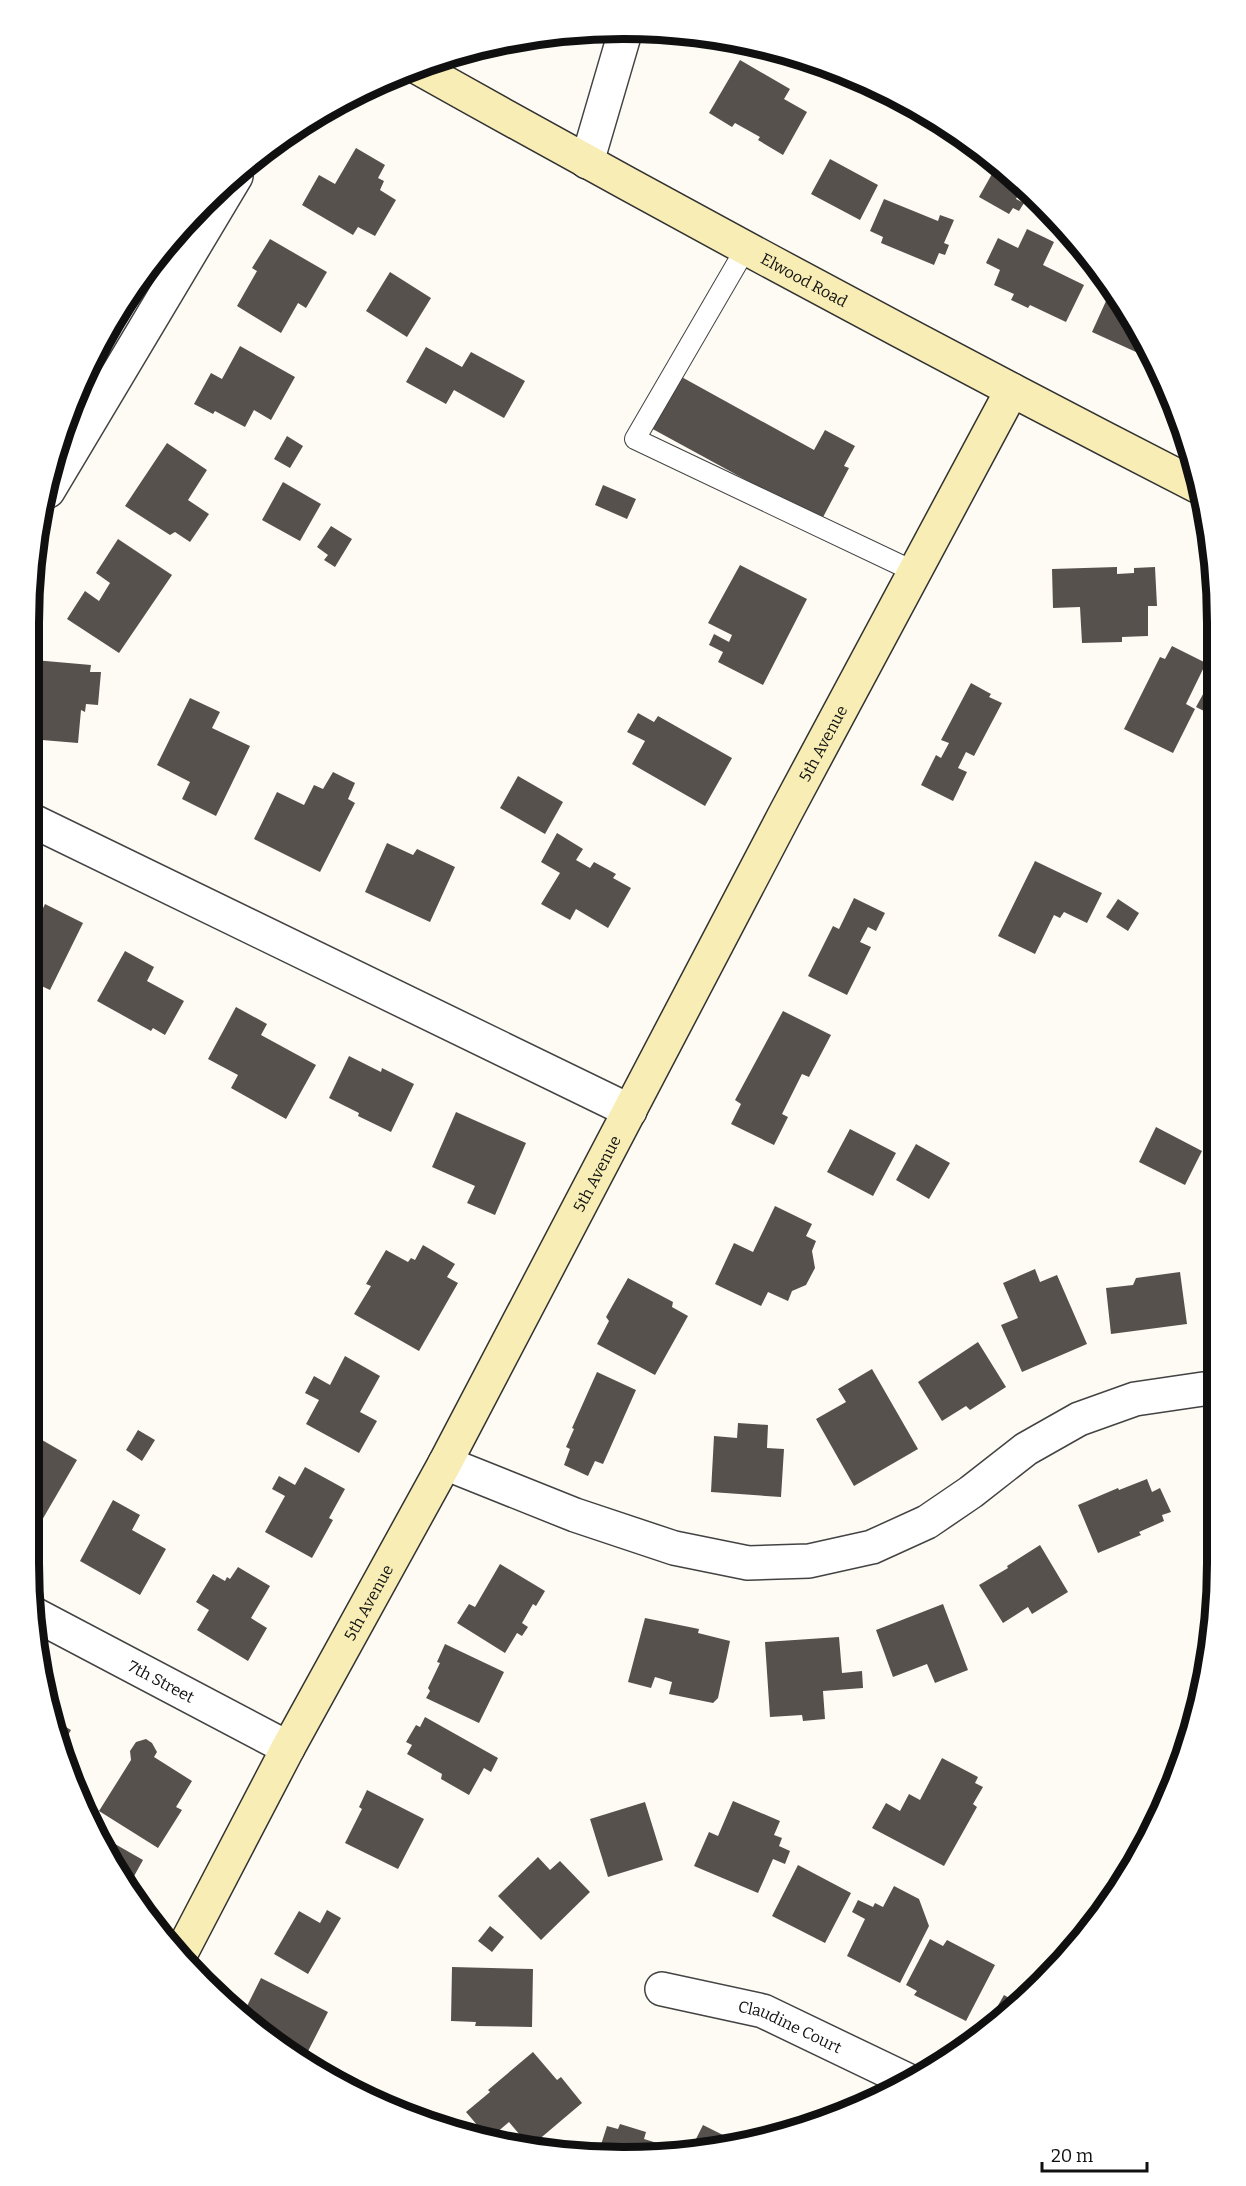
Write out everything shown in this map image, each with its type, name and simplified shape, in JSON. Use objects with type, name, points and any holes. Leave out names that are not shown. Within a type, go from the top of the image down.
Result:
[{"type":"street","points":[[587,162],[623,39]]},
{"type":"street","name":"Elwood Road","points":[[427,73],[746,248],[1189,482]]},
{"type":"street","points":[[59,473],[223,198]]},
{"type":"street","name":"5th Avenue","points":[[184,1948],[288,1748],[445,1463],[786,812],[1012,390]]},
{"type":"street","points":[[39,824],[630,1112]]},
{"type":"street","points":[[445,1463],[575,1515],[674,1548],[748,1563],[809,1561],[872,1547],[927,1522],[971,1492],[1026,1449],[1079,1419],[1135,1399],[1207,1390]]},
{"type":"street","name":"7th Street","points":[[42,1618],[288,1748]]},
{"type":"street","name":"Claudine Court","points":[[662,1989],[763,2011],[900,2077]]},
{"type":"lane","points":[[746,248],[635,439],[915,572]]},
{"type":"building","points":[[740,60],[790,89],[784,99],[807,112],[783,155],[758,140],[760,137],[735,123],[732,127],[709,113]]},
{"type":"building","points":[[356,148],[385,165],[378,178],[384,181],[380,190],[396,200],[375,236],[358,227],[353,235],[302,205],[319,175],[335,184]]},
{"type":"building","points":[[830,159],[878,185],[860,220],[811,194]]},
{"type":"building","points":[[993,172],[1019,194],[1016,199],[1024,203],[1019,211],[1013,208],[1009,214],[979,197]]},
{"type":"building","points":[[884,199],[938,221],[940,215],[954,220],[944,243],[949,245],[945,255],[939,253],[934,265],[881,243],[883,237],[870,231]]},
{"type":"building","points":[[1027,229],[1054,242],[1043,265],[1084,285],[1066,322],[1030,305],[1028,308],[1011,300],[1014,294],[994,285],[1000,270],[986,263],[998,238],[1018,248]]},
{"type":"building","points":[[270,239],[327,272],[306,308],[298,303],[281,333],[237,306],[257,271],[252,268]]},
{"type":"building","points":[[390,272],[431,298],[407,337],[366,311]]},
{"type":"building","points":[[1108,297],[1141,354],[1092,332]]},
{"type":"building","points":[[240,346],[295,377],[271,420],[254,410],[245,427],[215,411],[213,414],[194,404],[211,373],[222,379]]},
{"type":"building","points":[[426,347],[462,367],[471,352],[525,381],[504,418],[454,390],[446,404],[406,382]]},
{"type":"building","points":[[678,375],[814,450],[825,430],[855,446],[844,466],[849,468],[821,521],[649,427]]},
{"type":"building","points":[[287,436],[303,446],[290,468],[274,459]]},
{"type":"building","points":[[167,443],[207,470],[188,500],[209,514],[190,542],[175,532],[170,535],[125,506]]},
{"type":"building","points":[[283,482],[321,504],[300,541],[262,520]]},
{"type":"building","points":[[603,485],[636,499],[627,519],[595,505]]},
{"type":"building","points":[[331,526],[352,539],[335,567],[324,560],[328,555],[317,547]]},
{"type":"building","points":[[118,539],[172,575],[119,653],[67,619],[85,591],[99,601],[110,583],[96,573]]},
{"type":"building","points":[[740,565],[807,599],[763,685],[718,662],[723,652],[709,645],[714,634],[729,642],[732,635],[708,623]]},
{"type":"building","points":[[1117,567],[1117,574],[1134,573],[1134,568],[1155,567],[1157,606],[1148,606],[1148,636],[1122,637],[1122,642],[1082,643],[1080,607],[1053,608],[1052,569]]},
{"type":"building","points":[[1172,646],[1206,663],[1186,704],[1195,709],[1173,753],[1124,729],[1160,657],[1165,659]]},
{"type":"building","points":[[39,660],[91,665],[90,672],[101,672],[98,705],[86,704],[85,712],[81,710],[78,743],[39,740]]},
{"type":"building","points":[[971,683],[991,694],[989,697],[1002,703],[974,756],[966,752],[958,768],[967,772],[953,801],[921,785],[936,755],[941,758],[949,743],[941,740]]},
{"type":"building","points":[[1207,687],[1207,712],[1196,707]]},
{"type":"building","points":[[190,698],[220,712],[212,728],[250,746],[216,816],[182,799],[190,782],[157,765]]},
{"type":"building","points":[[638,713],[654,722],[658,716],[732,758],[705,806],[632,764],[645,741],[627,732]]},
{"type":"building","points":[[333,772],[355,783],[348,799],[355,803],[320,872],[254,839],[277,792],[304,805],[314,785],[323,789]]},
{"type":"building","points":[[518,776],[563,802],[545,834],[500,808]]},
{"type":"building","points":[[557,833],[583,849],[576,860],[590,868],[594,862],[616,874],[613,878],[631,888],[608,928],[576,909],[570,920],[541,904],[560,873],[541,862]]},
{"type":"building","points":[[387,843],[413,855],[417,849],[455,867],[430,922],[365,892]]},
{"type":"building","points":[[1035,861],[1102,893],[1087,923],[1064,912],[1060,918],[1054,915],[1035,954],[998,936]]},
{"type":"building","points":[[854,898],[885,913],[876,931],[868,927],[860,942],[871,947],[847,995],[808,976],[833,926],[839,929]]},
{"type":"building","points":[[1118,899],[1139,913],[1128,931],[1106,917]]},
{"type":"building","points":[[45,904],[83,923],[50,990],[39,985],[39,917]]},
{"type":"building","points":[[125,951],[154,967],[147,981],[184,1001],[165,1035],[153,1028],[151,1031],[97,1001]]},
{"type":"building","points":[[236,1007],[267,1024],[261,1035],[316,1065],[286,1119],[231,1088],[238,1075],[208,1059]]},
{"type":"building","points":[[783,1011],[831,1035],[809,1077],[802,1074],[782,1114],[788,1117],[774,1145],[731,1124],[741,1104],[735,1100]]},
{"type":"building","points":[[349,1056],[381,1072],[382,1068],[414,1084],[391,1132],[358,1116],[359,1113],[329,1098]]},
{"type":"building","points":[[456,1112],[526,1143],[495,1215],[467,1203],[475,1186],[432,1167]]},
{"type":"building","points":[[1156,1127],[1202,1151],[1185,1185],[1139,1162]]},
{"type":"building","points":[[850,1129],[896,1153],[873,1196],[827,1172]]},
{"type":"building","points":[[916,1144],[950,1163],[929,1199],[896,1180]]},
{"type":"building","points":[[775,1206],[812,1224],[806,1236],[816,1241],[812,1251],[815,1268],[806,1285],[792,1291],[788,1301],[768,1292],[761,1306],[715,1284],[734,1243],[753,1252]]},
{"type":"building","points":[[423,1245],[455,1264],[447,1277],[458,1283],[419,1351],[354,1314],[371,1286],[366,1284],[386,1250],[408,1262],[411,1258],[415,1260]]},
{"type":"building","points":[[1035,1269],[1040,1282],[1057,1275],[1087,1344],[1022,1372],[1001,1325],[1018,1318],[1003,1283]]},
{"type":"building","points":[[1180,1272],[1187,1324],[1111,1334],[1106,1288],[1133,1285],[1136,1278]]},
{"type":"building","points":[[628,1278],[673,1302],[672,1307],[688,1316],[655,1375],[597,1344],[609,1321],[606,1317]]},
{"type":"building","points":[[978,1342],[1006,1387],[970,1410],[966,1406],[942,1421],[918,1382]]},
{"type":"building","points":[[345,1356],[380,1376],[360,1412],[377,1421],[359,1453],[306,1424],[319,1400],[305,1393],[314,1376],[330,1385]]},
{"type":"building","points":[[872,1369],[918,1449],[854,1486],[816,1419],[846,1402],[838,1389]]},
{"type":"building","points":[[597,1372],[636,1390],[603,1464],[595,1461],[588,1476],[564,1465],[570,1449],[566,1447],[574,1429],[572,1428]]},
{"type":"building","points":[[738,1423],[768,1425],[767,1448],[784,1449],[781,1497],[711,1492],[714,1436],[737,1438]]},
{"type":"building","points":[[138,1430],[155,1440],[142,1461],[126,1450]]},
{"type":"building","points":[[39,1438],[77,1460],[39,1525]]},
{"type":"building","points":[[305,1467],[345,1489],[329,1518],[333,1520],[312,1558],[265,1532],[285,1496],[272,1489],[279,1476],[295,1485]]},
{"type":"building","points":[[1147,1479],[1152,1492],[1160,1488],[1171,1512],[1162,1515],[1164,1521],[1139,1532],[1141,1535],[1098,1553],[1078,1505],[1118,1488],[1119,1490]]},
{"type":"building","points":[[113,1500],[140,1515],[132,1530],[166,1549],[140,1595],[80,1561]]},
{"type":"building","points":[[1040,1545],[1068,1592],[1032,1614],[1028,1607],[1003,1623],[979,1585]]},
{"type":"building","points":[[500,1564],[545,1591],[536,1606],[533,1604],[522,1623],[528,1627],[522,1636],[517,1633],[505,1653],[457,1623],[469,1604],[475,1607]]},
{"type":"building","points":[[238,1567],[270,1586],[251,1618],[267,1628],[248,1661],[197,1630],[209,1610],[196,1602],[213,1574],[225,1581],[227,1577],[230,1579]]},
{"type":"building","points":[[943,1604],[968,1670],[935,1683],[927,1664],[893,1677],[876,1630]]},
{"type":"building","points":[[645,1618],[699,1629],[698,1633],[730,1641],[718,1698],[713,1703],[669,1694],[672,1682],[655,1677],[651,1688],[628,1682]]},
{"type":"building","points":[[839,1637],[842,1673],[862,1671],[863,1688],[823,1691],[825,1719],[803,1721],[802,1715],[770,1717],[765,1642]]},
{"type":"building","points":[[445,1644],[504,1672],[479,1723],[426,1698]]},
{"type":"building","points":[[425,1717],[498,1758],[491,1772],[484,1768],[469,1795],[441,1779],[442,1774],[407,1754],[412,1745],[406,1742],[416,1725],[420,1727]]},
{"type":"building","points":[[62,1725],[71,1730],[66,1738]]},
{"type":"building","points":[[146,1739],[152,1743],[157,1752],[154,1757],[192,1781],[176,1807],[182,1810],[158,1848],[99,1811],[131,1760],[130,1751],[136,1742]]},
{"type":"building","points":[[942,1758],[978,1777],[975,1783],[983,1787],[973,1804],[977,1807],[944,1866],[872,1828],[886,1803],[900,1811],[909,1794],[920,1800]]},
{"type":"building","points":[[367,1790],[424,1819],[398,1869],[345,1843],[362,1809],[359,1807]]},
{"type":"building","points":[[733,1801],[780,1821],[774,1835],[782,1838],[779,1846],[790,1851],[785,1864],[773,1859],[758,1893],[694,1866],[709,1832],[718,1836]]},
{"type":"building","points":[[645,1802],[663,1860],[608,1877],[590,1819]]},
{"type":"building","points":[[110,1841],[143,1860],[132,1879]]},
{"type":"building","points":[[538,1857],[550,1870],[560,1861],[590,1892],[541,1940],[498,1896]]},
{"type":"building","points":[[798,1865],[851,1893],[825,1943],[772,1916]]},
{"type":"building","points":[[894,1886],[919,1899],[929,1926],[900,1983],[847,1956],[865,1919],[852,1912],[858,1900],[873,1907],[875,1903],[883,1907]]},
{"type":"building","points":[[327,1910],[341,1918],[308,1974],[274,1954],[299,1911],[320,1923]]},
{"type":"building","points":[[490,1926],[504,1937],[492,1952],[478,1941]]},
{"type":"building","points":[[930,1939],[943,1946],[947,1940],[995,1965],[966,2021],[914,1995],[917,1991],[906,1985]]},
{"type":"building","points":[[452,1967],[533,1969],[532,2027],[475,2026],[476,2022],[451,2021]]},
{"type":"building","points":[[261,1978],[328,2012],[307,2054],[246,2008]]},
{"type":"building","points":[[1004,1995],[1011,1999],[1008,2002],[993,2015]]},
{"type":"building","points":[[533,2052],[557,2080],[561,2077],[582,2103],[538,2141],[523,2138],[509,2122],[496,2133],[481,2129],[466,2112],[490,2092],[488,2090]]},
{"type":"building","points":[[620,2124],[646,2132],[644,2139],[657,2143],[656,2146],[600,2146],[607,2126],[618,2129]]},
{"type":"building","points":[[703,2125],[725,2136],[724,2138],[694,2142]]}]
